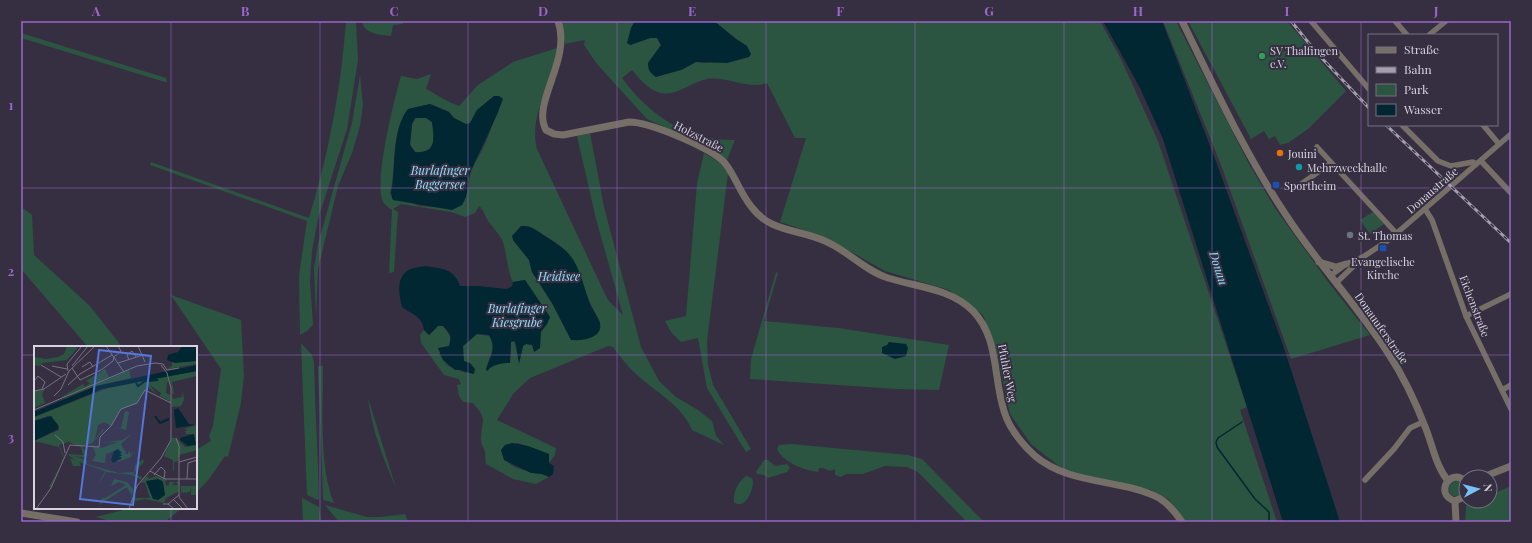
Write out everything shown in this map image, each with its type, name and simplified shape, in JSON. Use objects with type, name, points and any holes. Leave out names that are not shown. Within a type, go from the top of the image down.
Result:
[{"type":"street","name":"Holzstraße","points":[[558,21],[560,27],[561,49],[542,115],[546,130],[554,134],[563,135],[629,122],[640,122],[654,126],[708,152],[723,161],[752,209],[772,224],[824,240],[877,274],[912,284]]},
{"type":"street","name":"Donauuferstraße","points":[[1182,21],[1252,158],[1286,216],[1388,354],[1408,388],[1424,422],[1439,468],[1448,481],[1445,486],[1446,494],[1455,501]]},
{"type":"street","points":[[1311,21],[1368,87]]},
{"type":"street","points":[[1395,21],[1405,34]]},
{"type":"street","points":[[1430,34],[1446,21]]},
{"type":"street","points":[[1403,126],[1438,161],[1450,166],[1478,162],[1511,193]]},
{"type":"street","points":[[1484,126],[1499,144]]},
{"type":"street","name":"Donaustraße","points":[[1336,283],[1363,257],[1396,233],[1425,209],[1511,134]]},
{"type":"street","points":[[1317,147],[1396,233]]},
{"type":"street","points":[[1297,188],[1331,163]]},
{"type":"street","name":"Eichenstraße","points":[[1425,209],[1432,220],[1466,316],[1511,409]]},
{"type":"street","name":"Donaustraße","points":[[1330,276],[1346,264],[1363,257]]},
{"type":"street","points":[[1319,262],[1336,267],[1346,264]]},
{"type":"street","name":"Pfuhler Weg","points":[[912,284],[954,298],[972,310],[977,316],[990,337],[1004,412],[1019,438],[1036,456],[1059,471],[1141,491],[1160,499],[1175,512],[1182,522]]},
{"type":"street","points":[[1466,316],[1511,294]]},
{"type":"street","points":[[1502,390],[1511,385]]},
{"type":"street","points":[[1365,480],[1394,449],[1410,428],[1424,422]]},
{"type":"street","points":[[1498,471],[1511,466]]},
{"type":"street","points":[[1448,481],[1456,477],[1458,478]]},
{"type":"street","points":[[1456,522],[1455,501],[1458,500]]},
{"type":"street","points":[[21,513],[78,522]]},
{"type":"green space","points":[[346,21],[356,21],[358,60],[347,129],[318,219],[312,251],[310,281],[313,325],[300,335],[299,275],[307,221],[150,165],[151,162],[309,218],[323,169],[333,120],[341,71]]},
{"type":"green space","points":[[362,21],[403,21],[403,24],[393,25],[391,36],[369,31],[363,25]]},
{"type":"green space","points":[[561,21],[635,21],[631,28],[630,45],[650,38],[657,38],[661,45],[648,63],[681,70],[696,62],[706,63],[747,46],[714,21],[1100,21],[1121,59],[1158,141],[1247,407],[1240,410],[1277,522],[1186,522],[1168,499],[1151,490],[1065,471],[1031,444],[1010,414],[996,351],[983,315],[949,290],[885,271],[823,236],[780,222],[806,138],[795,138],[767,83],[753,85],[722,79],[707,79],[679,91],[661,93],[656,92],[645,84],[632,70],[622,78],[644,103],[657,114],[685,131],[717,139],[735,140],[727,160],[718,152],[647,119],[597,64],[584,45],[585,40],[565,44]]},
{"type":"green space","points":[[1163,21],[1176,21],[1249,164],[1275,208],[1329,283],[1370,335],[1291,359],[1221,165]]},
{"type":"green space","name":"SV Thalfingen e.V.","points":[[1188,21],[1287,21],[1346,91],[1308,129],[1288,143],[1280,145],[1275,136],[1269,139],[1264,131],[1251,139]]},
{"type":"green space","points":[[21,33],[166,78],[167,82],[21,38]]},
{"type":"green space","points":[[557,48],[555,60],[542,98],[536,124],[535,136],[537,149],[608,300],[623,315],[596,219],[577,136],[590,133],[604,207],[641,347],[659,381],[676,397],[698,410],[712,421],[716,436],[724,445],[692,430],[681,413],[667,399],[632,370],[613,347],[608,346],[530,378],[513,394],[497,420],[556,448],[555,455],[549,463],[549,454],[518,443],[505,445],[501,450],[507,461],[513,466],[549,477],[536,484],[513,479],[486,464],[485,452],[481,441],[483,417],[481,413],[473,403],[463,402],[459,396],[457,385],[461,384],[459,379],[444,375],[421,343],[420,335],[424,330],[429,335],[438,326],[443,326],[451,337],[449,346],[439,354],[448,366],[466,373],[463,346],[477,334],[489,336],[493,346],[487,371],[497,364],[510,363],[511,342],[514,341],[519,362],[523,346],[526,344],[532,345],[547,324],[550,317],[525,280],[513,282],[509,273],[503,242],[500,235],[489,222],[479,206],[475,213],[465,217],[451,212],[401,204],[393,209],[398,212],[394,272],[389,273],[392,210],[382,199],[381,174],[386,138],[401,76],[417,79],[431,74],[426,89],[459,106],[478,85],[513,62]],"holes":[[[494,96],[499,111],[470,175],[469,188],[433,207],[419,206],[390,194],[396,139],[402,118],[408,109],[430,104],[449,112],[454,118],[466,124],[470,123],[477,110]],[[528,226],[554,241],[570,256],[577,268],[596,314],[571,340],[552,303],[532,272],[529,260],[513,240]]]},
{"type":"green space","points":[[360,75],[363,105],[360,126],[352,153],[338,186],[318,269],[316,318],[314,268],[318,244],[352,123]]},
{"type":"green space","points":[[416,118],[426,118],[432,122],[434,134],[433,143],[431,147],[422,152],[415,152],[410,145],[412,124]]},
{"type":"green space","points":[[704,153],[720,163],[728,173],[707,341],[708,365],[713,385],[751,449],[746,452],[707,388],[698,338],[681,342],[671,332],[665,321],[686,316],[697,184]]},
{"type":"green space","points":[[21,207],[32,215],[34,255],[90,306],[121,346],[87,346],[21,269]]},
{"type":"green space","points":[[1373,212],[1384,224],[1370,234],[1360,220]]},
{"type":"green space","points":[[776,272],[778,273],[764,321],[838,328],[949,345],[939,390],[896,389],[750,379],[751,359]]},
{"type":"green space","points":[[171,295],[241,320],[244,376],[241,403],[228,457],[225,456],[209,479],[197,492],[197,449],[211,441],[209,436],[213,426],[221,369]]},
{"type":"green space","points":[[301,343],[312,355],[314,363],[319,482],[318,500],[307,495]]},
{"type":"green space","points":[[318,366],[323,366],[324,454],[329,489],[334,503],[323,500]]},
{"type":"green space","points":[[368,398],[396,488],[379,444],[372,421]]},
{"type":"green space","points":[[791,444],[908,455],[922,459],[984,522],[967,522],[918,472],[907,467],[885,466],[863,474],[846,474],[841,477],[835,475],[835,469],[830,471],[819,468],[818,472],[794,465],[784,458],[777,449],[779,445]]},
{"type":"green space","points":[[764,460],[768,460],[775,466],[787,464],[790,468],[787,472],[768,478],[764,475],[757,474],[756,472]]},
{"type":"green space","points":[[746,476],[752,478],[753,482],[751,492],[746,501],[742,504],[738,504],[734,502],[735,491],[738,484]]},
{"type":"green space","points":[[1457,481],[1457,497],[1451,495],[1449,489],[1451,483]]},
{"type":"green space","points":[[1511,486],[1511,522],[1465,522],[1466,509],[1498,509],[1498,492]]},
{"type":"green space","points":[[302,498],[319,507],[321,522],[303,522]]},
{"type":"green space","points":[[325,505],[367,517],[405,514],[408,522],[339,522]]},
{"type":"green space","points":[[127,509],[181,509],[165,522],[113,522],[96,517]]},
{"type":"water","points":[[635,21],[714,21],[747,46],[751,54],[749,57],[727,63],[696,62],[681,70],[656,77],[648,68],[648,63],[661,45],[657,38],[650,38],[630,45],[627,43],[631,28]]},
{"type":"water","name":"Donau","points":[[1103,21],[1162,21],[1215,159],[1283,345],[1340,522],[1283,522],[1163,139],[1140,88]]},
{"type":"water","name":"Burlafinger Baggersee","points":[[494,96],[499,96],[503,99],[492,127],[470,173],[465,200],[462,205],[452,210],[393,200],[391,192],[396,142],[400,124],[408,109],[430,104],[449,112],[454,118],[466,124],[470,123],[477,110]],"holes":[[[415,118],[426,118],[432,122],[433,139],[431,148],[422,152],[415,152],[410,145],[412,124]]]},
{"type":"water","name":"Heidisee","points":[[521,226],[531,227],[561,247],[572,259],[580,273],[590,304],[599,320],[599,331],[596,335],[587,339],[571,340],[552,303],[532,272],[529,260],[513,240],[512,236]]},
{"type":"water","name":"Burlafinger Kiesgrube","points":[[426,266],[447,270],[454,276],[460,286],[507,289],[512,286],[513,282],[525,280],[550,317],[547,324],[541,331],[540,348],[534,352],[532,345],[526,344],[523,346],[519,364],[516,344],[514,341],[511,342],[510,363],[497,364],[487,371],[486,369],[493,348],[491,340],[489,335],[477,334],[463,346],[464,361],[470,363],[475,369],[474,374],[455,370],[443,360],[438,348],[449,346],[450,335],[443,326],[438,326],[429,335],[424,330],[419,319],[402,307],[399,292],[401,278],[409,270]]},
{"type":"water","points":[[889,342],[906,344],[908,348],[906,356],[895,359],[882,353],[882,347],[887,345]]},
{"type":"water","points":[[512,443],[528,446],[549,454],[549,463],[554,466],[553,474],[549,477],[542,474],[531,473],[504,460],[501,450],[505,445]]},
{"type":"waterway","points":[[1242,422],[1218,438],[1216,442],[1217,447],[1255,499],[1269,512],[1269,522]]},
{"type":"railway","points":[[1291,21],[1316,52],[1368,107]]},
{"type":"railway","points":[[1387,126],[1511,243]]},
{"type":"place","name":"SV Thalfingen e.V.","points":[[1262,56]]},
{"type":"place","name":"Jouini","points":[[1280,153]]},
{"type":"place","name":"Mehrzweckhalle","points":[[1299,167]]},
{"type":"place","name":"Sportheim","points":[[1276,185]]},
{"type":"place","name":"St. Thomas","points":[[1350,235]]},
{"type":"place","name":"Evangelische Kirche","points":[[1383,248]]}]
